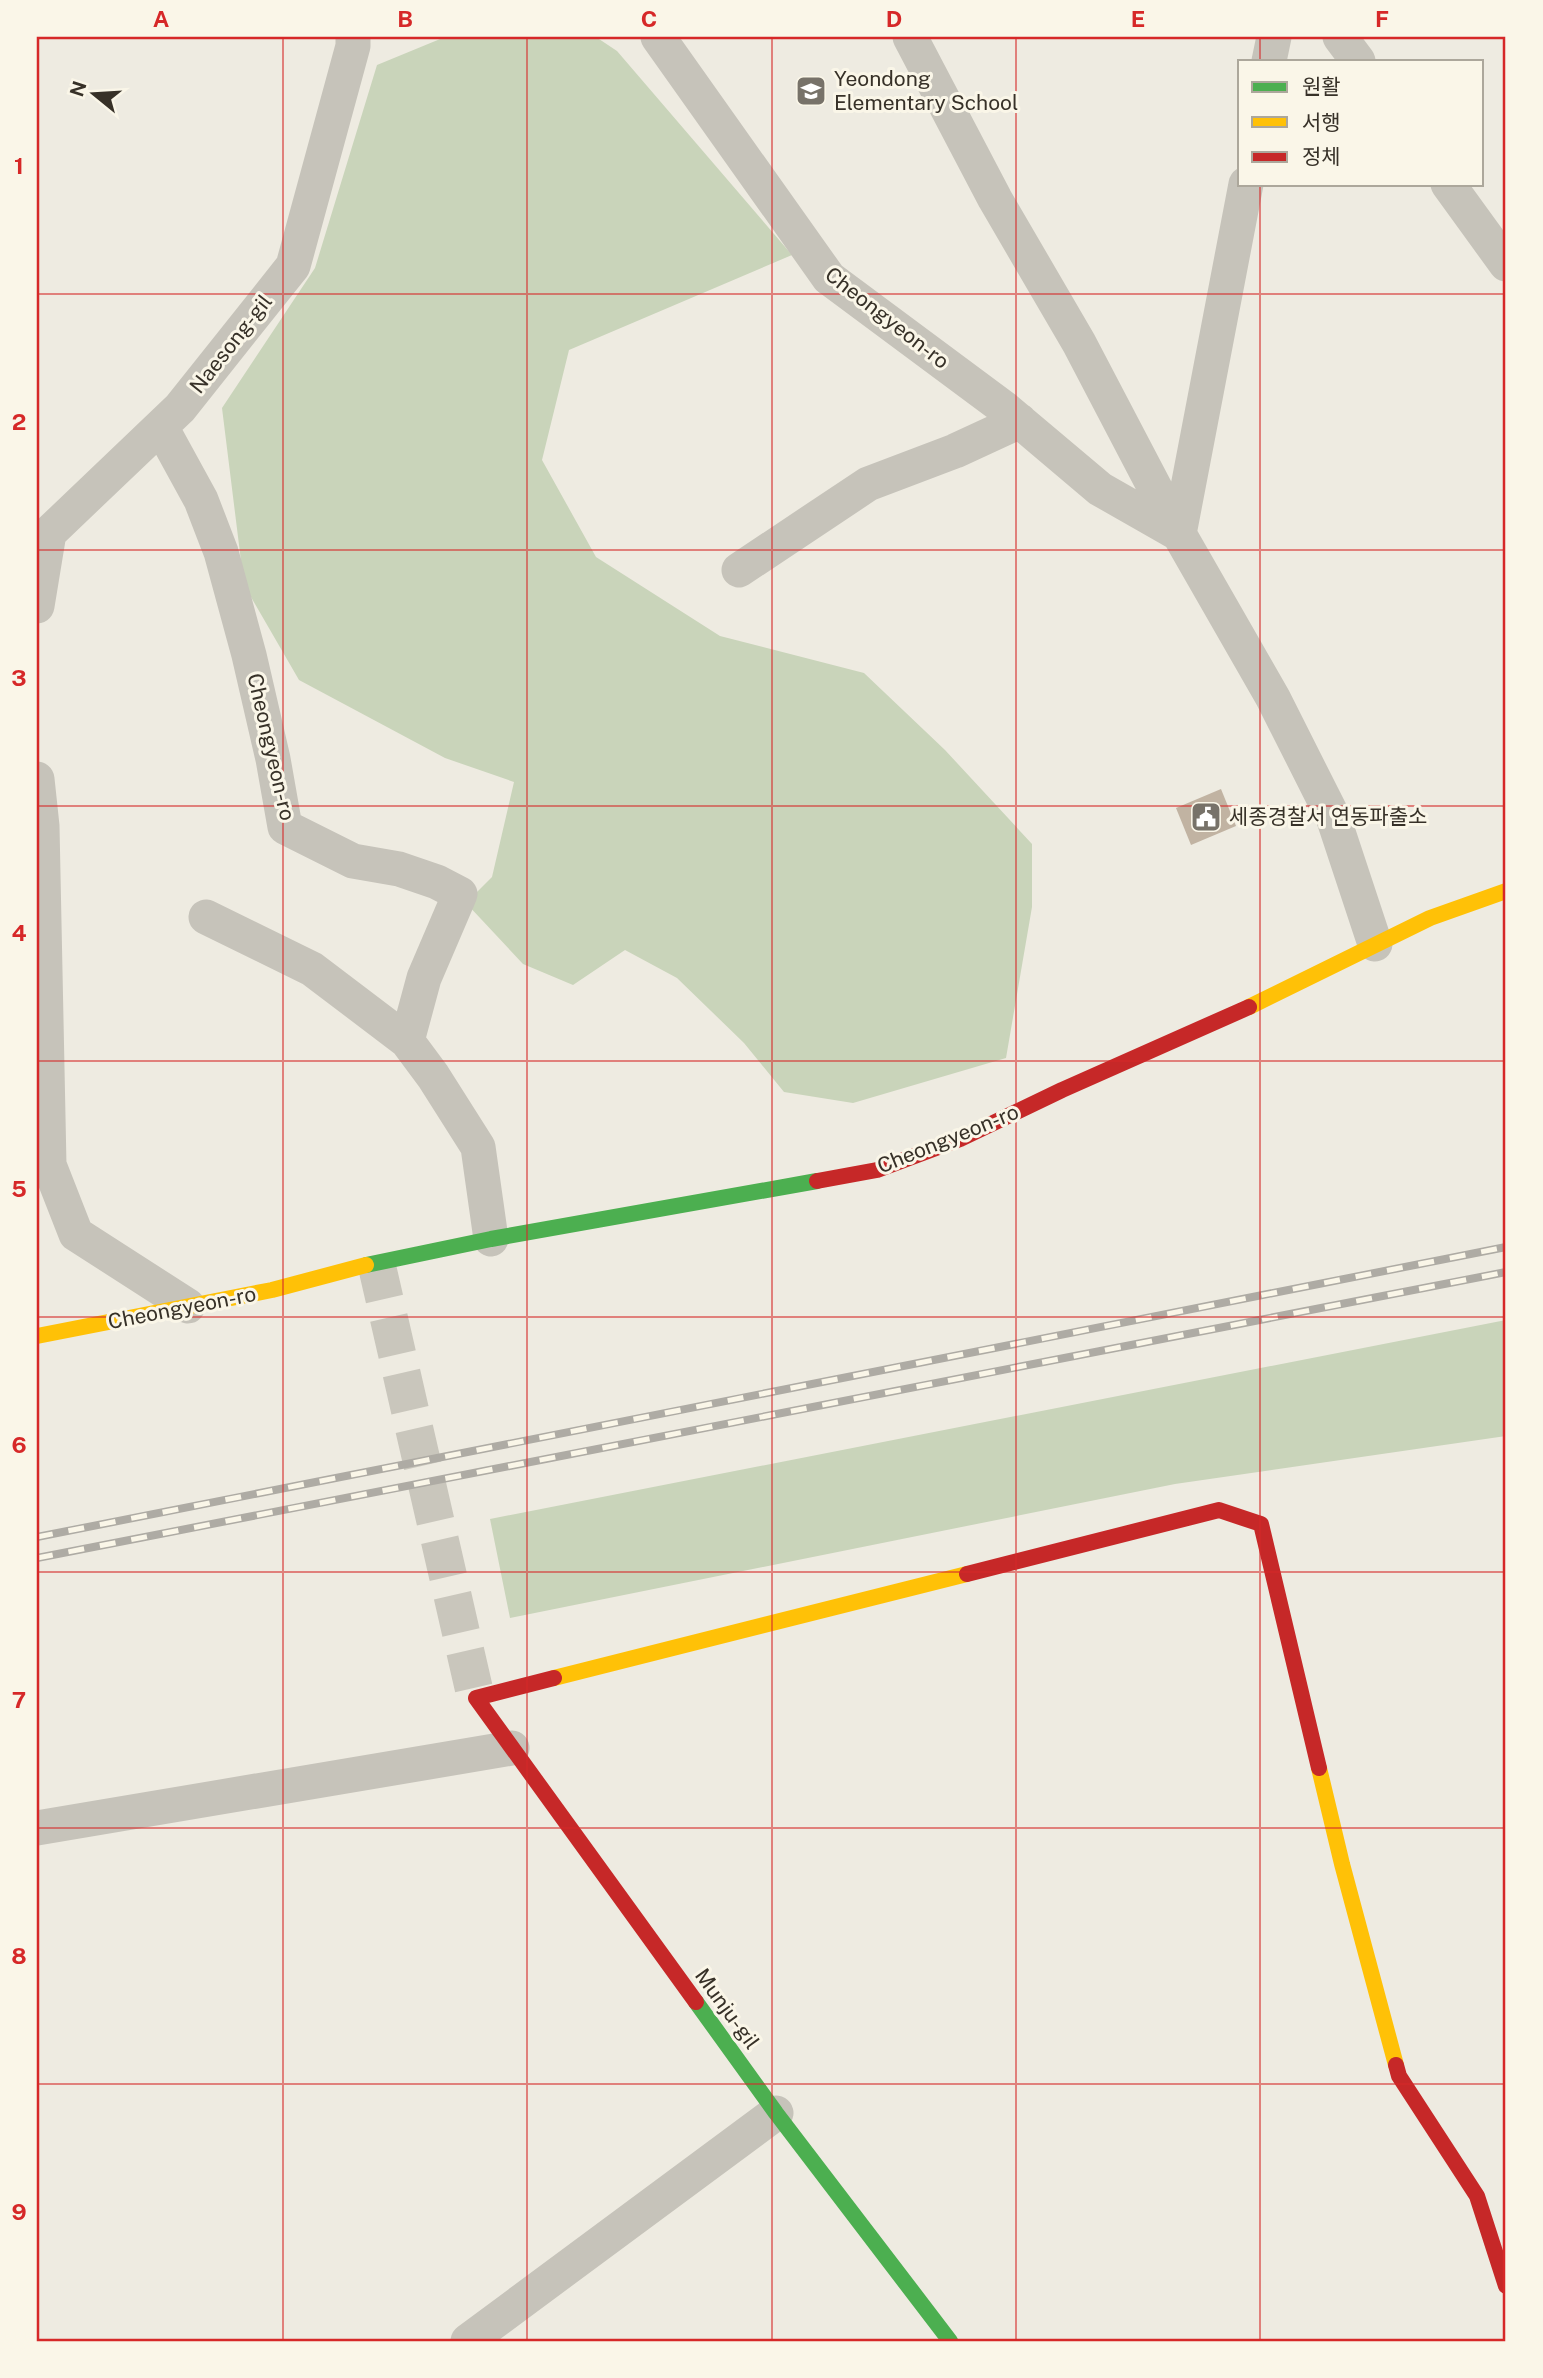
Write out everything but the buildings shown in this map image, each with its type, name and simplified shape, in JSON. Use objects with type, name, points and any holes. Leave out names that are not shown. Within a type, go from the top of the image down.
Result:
[{"type":"street","name":"Cheongyeon-ro","points":[[658,37],[829,278],[1020,421],[1100,489],[1179,534]]},
{"type":"street","points":[[910,37],[995,199],[1079,343],[1179,534],[1273,698],[1333,817],[1375,944]]},
{"type":"street","points":[[1269,60],[1274,37]]},
{"type":"street","points":[[1340,37],[1357,60]]},
{"type":"street","name":"Naesong-gil","points":[[37,606],[49,533],[180,408],[293,266],[355,39]]},
{"type":"street","points":[[1179,534],[1246,186]]},
{"type":"street","points":[[1449,186],[1506,264]]},
{"type":"street","points":[[739,570],[868,484],[955,451],[1020,421]]},
{"type":"street","name":"Cheongyeon-ro","points":[[161,427],[201,500],[220,552],[249,655],[273,759],[285,827],[353,862],[399,869],[437,882],[460,894],[424,978],[407,1041]]},
{"type":"street","points":[[37,779],[42,826],[49,1166],[76,1234],[188,1306]]},
{"type":"street","name":"Cheongyeon-ro","points":[[37,1336],[272,1290],[376,1262],[491,1239],[877,1170],[960,1139],[1062,1090],[1261,1002],[1430,918],[1506,891]]},
{"type":"street","points":[[206,917],[312,969],[407,1041],[433,1076],[478,1147],[491,1239]]},
{"type":"street","name":"Munju-gil","points":[[950,2341],[776,2113],[476,1698],[1219,1510],[1261,1524],[1342,1864],[1399,2076],[1477,2196],[1506,2286]]},
{"type":"street","points":[[37,1828],[512,1748]]},
{"type":"street","points":[[468,2341],[776,2113]]},
{"type":"green space","points":[[445,37],[596,37],[617,51],[792,255],[569,350],[542,460],[596,557],[720,636],[864,673],[945,750],[1032,844],[1032,907],[1006,1058],[853,1103],[784,1092],[744,1043],[677,978],[625,950],[573,985],[523,964],[466,903],[492,877],[514,782],[445,758],[299,680],[244,585],[222,408],[315,268],[377,65]]},
{"type":"green space","points":[[1506,1320],[1506,1436],[1175,1484],[510,1618],[490,1519]]},
{"type":"tunnel","points":[[376,1262],[476,1698]]},
{"type":"railway","points":[[37,1537],[1506,1247]]},
{"type":"railway","points":[[37,1558],[1506,1272]]},
{"type":"traffic: fast","points":[[366,1265],[491,1239],[817,1181]]},
{"type":"traffic: fast","points":[[696,2002],[776,2113],[950,2341]]},
{"type":"traffic: slow","points":[[1249,1007],[1430,918],[1506,891]]},
{"type":"traffic: slow","points":[[37,1336],[272,1290],[366,1265]]},
{"type":"traffic: slow","points":[[554,1678],[967,1574]]},
{"type":"traffic: slow","points":[[1319,1768],[1396,2065]]},
{"type":"traffic: jam","points":[[817,1181],[877,1170],[960,1139],[1062,1090],[1249,1007]]},
{"type":"traffic: jam","points":[[967,1574],[1219,1510],[1261,1524],[1319,1768]]},
{"type":"traffic: jam","points":[[554,1678],[476,1698],[696,2002]]},
{"type":"traffic: jam","points":[[1396,2065],[1399,2076],[1477,2196],[1506,2286]]},
{"type":"place","name":"Yeondong Elementary School","points":[[811,91]]},
{"type":"place","name":"세종경찰서 연동파출소","points":[[1206,817]]}]
